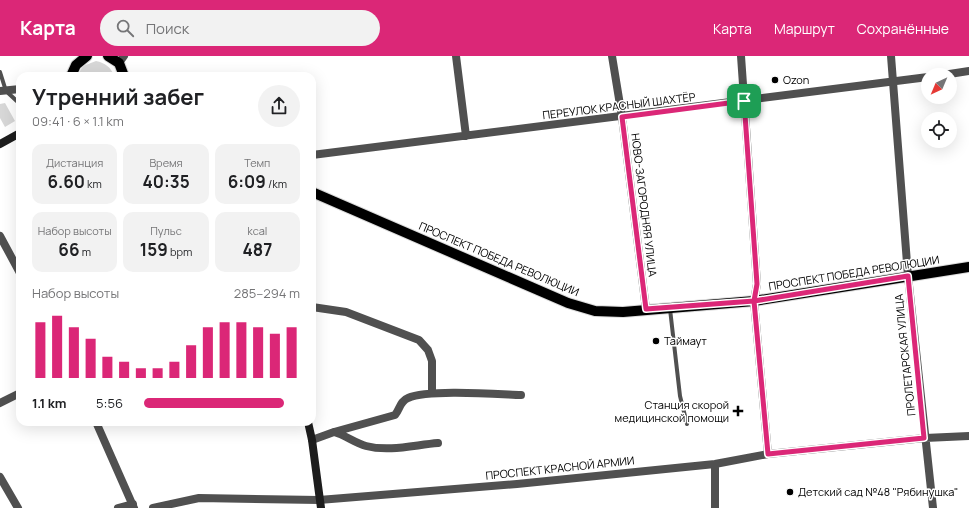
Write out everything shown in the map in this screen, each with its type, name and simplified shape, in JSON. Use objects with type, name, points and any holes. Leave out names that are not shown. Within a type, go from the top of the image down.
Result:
[{"type":"main road","points":[[73,72],[76,65],[87,56]]},
{"type":"main road","points":[[108,56],[120,58],[123,72]]},
{"type":"main road","points":[[0,144],[16,134]]},
{"type":"main road","name":"ПРОСПЕКТ ПОБЕДА РЕВОЛЮЦИИ","points":[[316,194],[568,303],[595,311],[623,312],[754,301],[969,267]]},
{"type":"main road","points":[[309,426],[320,504]]},
{"type":"street","points":[[456,56],[466,136]]},
{"type":"street","name":"НОВО-ЗАГОРОДНЯЯ УЛИЦА","points":[[612,56],[622,117],[646,309]]},
{"type":"street","points":[[741,56],[757,284],[754,301],[768,454]]},
{"type":"street","name":"ПРОЛЕТАРСКАЯ УЛИЦА","points":[[891,56],[908,276],[924,438],[933,508]]},
{"type":"street","points":[[957,73],[969,71]]},
{"type":"street","name":"ПЕРЕУЛОК КРАСНЫЙ ШАХТЁР","points":[[316,155],[921,78]]},
{"type":"street","points":[[3,91],[16,89]]},
{"type":"street","points":[[0,236],[16,265]]},
{"type":"street","points":[[316,308],[346,312],[419,340],[428,350],[432,361],[432,393]]},
{"type":"street","points":[[312,440],[334,432],[392,416],[397,412],[403,401],[408,397],[432,393],[521,395]]},
{"type":"street","points":[[0,403],[16,395]]},
{"type":"street","points":[[98,426],[134,506],[118,508]]},
{"type":"street","points":[[334,432],[346,435],[365,446],[376,448],[404,447],[438,443]]},
{"type":"street","name":"ПРОСПЕКТ КРАСНОЙ АРМИИ","points":[[153,508],[199,498],[320,504],[715,464],[768,454],[924,438],[969,436]]},
{"type":"street","points":[[715,464],[715,508]]},
{"type":"street","points":[[0,477],[18,508]]},
{"type":"lane","points":[[0,72],[3,91],[16,101]]},
{"type":"lane","points":[[670,307],[680,396],[688,424]]},
{"type":"shaded area","points":[[96,61],[107,66],[112,72],[79,72],[83,66]]},
{"type":"shaded area","points":[[5,103],[15,121],[5,127],[0,118],[0,104]]},
{"type":"place","name":"Ozon","points":[[775,80]]},
{"type":"place","name":"Таймаут","points":[[656,341]]},
{"type":"place","name":"Станция скорой медицинской помощи","points":[[738,411]]},
{"type":"place","name":"Детский сад №48 \"Рябинушка\"","points":[[790,492]]},
{"type":"route","points":[[744,101],[622,117],[646,309],[754,301],[768,454],[924,438],[908,276],[754,301],[757,284],[744,101]]}]
